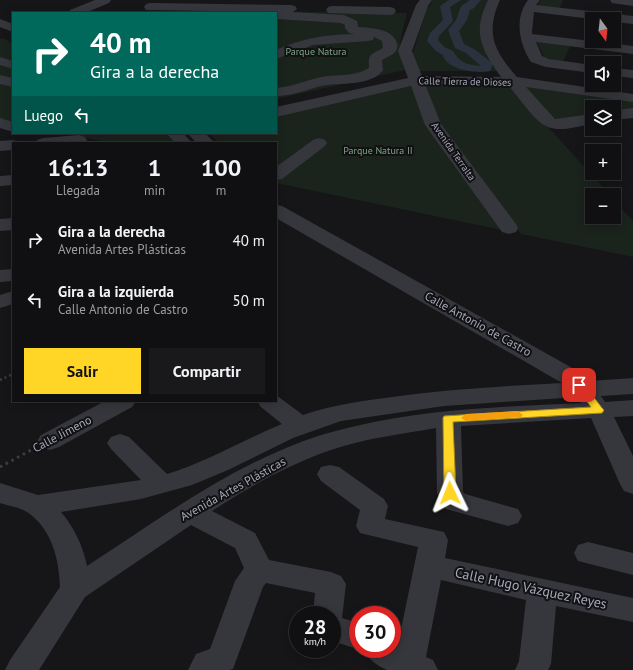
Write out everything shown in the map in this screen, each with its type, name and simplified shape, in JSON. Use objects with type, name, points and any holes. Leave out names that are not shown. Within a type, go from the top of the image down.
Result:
[{"type":"street","points":[[76,12],[105,0]]},
{"type":"street","points":[[90,12],[119,0]]},
{"type":"street","points":[[139,12],[166,0]]},
{"type":"street","name":"Avenida Terralta","points":[[426,0],[422,5],[405,51],[433,125],[509,228]]},
{"type":"street","points":[[494,0],[485,22],[487,43],[495,59],[510,78],[551,123],[560,124],[585,120]]},
{"type":"street","points":[[616,0],[633,2]]},
{"type":"street","points":[[150,7],[218,11],[390,11]]},
{"type":"street","points":[[530,7],[585,19]]},
{"type":"street","points":[[530,7],[633,20]]},
{"type":"street","points":[[530,7],[526,35],[536,59],[540,62],[585,68]]},
{"type":"street","points":[[277,15],[344,19],[352,24],[351,28],[354,30],[374,32],[389,40],[392,45],[390,50],[375,58],[376,70],[373,72],[354,78],[324,81],[288,92],[277,92]]},
{"type":"street","points":[[0,23],[10,34]]},
{"type":"street","points":[[621,23],[633,25]]},
{"type":"street","points":[[526,35],[585,39]]},
{"type":"street","points":[[526,35],[633,50]]},
{"type":"street","points":[[277,55],[295,46],[313,41],[334,38],[383,36]]},
{"type":"street","points":[[621,44],[633,45]]},
{"type":"street","points":[[0,61],[12,65]]},
{"type":"street","points":[[621,73],[633,74]]},
{"type":"street","name":"Calle Tierra de Dioses","points":[[277,112],[415,77]]},
{"type":"street","name":"Calle Tierra de Dioses","points":[[277,103],[415,77],[510,78],[633,91]]},
{"type":"street","name":"Calle Tierra de Dioses","points":[[510,78],[633,98]]},
{"type":"street","points":[[0,79],[12,84]]},
{"type":"street","points":[[621,115],[633,113]]},
{"type":"street","points":[[0,123],[12,126]]},
{"type":"street","points":[[175,134],[183,142]]},
{"type":"street","points":[[196,134],[206,142]]},
{"type":"street","points":[[36,140],[79,140]]},
{"type":"street","points":[[277,174],[319,143]]},
{"type":"street","points":[[0,146],[12,145]]},
{"type":"street","points":[[0,181],[12,180]]},
{"type":"street","name":"Calle Antonio de Castro","points":[[277,211],[568,375],[584,390],[599,410],[633,484]]},
{"type":"street","points":[[0,225],[12,224]]},
{"type":"street","points":[[0,276],[12,275]]},
{"type":"street","points":[[0,302],[12,297]]},
{"type":"street","name":"Avenida Artes Plásticas","points":[[0,493],[36,505],[98,498],[161,484],[201,472],[299,425],[336,414],[437,398],[633,386]]},
{"type":"street","name":"Calle Jimeno","points":[[50,441],[122,402]]},
{"type":"street","points":[[270,402],[299,425]]},
{"type":"street","name":"Avenida Artes Plásticas","points":[[75,589],[189,512],[258,472],[315,464],[327,442],[384,428],[448,418],[633,408]]},
{"type":"street","points":[[448,418],[450,493],[456,502],[508,516]]},
{"type":"street","points":[[120,443],[161,484]]},
{"type":"street","points":[[315,464],[374,506],[370,526],[434,540],[429,566],[400,663]]},
{"type":"street","name":"Avenida Artes Plásticas","points":[[36,505],[62,533],[70,550],[75,569],[75,589]]},
{"type":"street","points":[[189,512],[245,541],[260,570]]},
{"type":"street","points":[[588,553],[633,564]]},
{"type":"street","name":"Calle Hugo Vázquez Reyes","points":[[429,566],[633,610]]},
{"type":"street","points":[[260,570],[331,584],[329,606]]},
{"type":"street","points":[[204,670],[207,664],[222,658],[250,581],[260,570]]},
{"type":"street","points":[[21,670],[75,589]]},
{"type":"street","points":[[531,670],[535,664],[549,593]]},
{"type":"path","points":[[0,380],[12,374]]},
{"type":"path","name":"Calle Jimeno","points":[[0,467],[50,441]]},
{"type":"green space","points":[[433,0],[489,0],[481,20],[482,37],[498,71],[419,71],[413,53],[426,11]]},
{"type":"green space","points":[[541,0],[563,0],[559,10],[537,6]]},
{"type":"green space","name":"Parque Natura","points":[[226,11],[407,13],[400,42],[400,55],[405,70],[277,99],[277,12],[224,12]]},
{"type":"green space","points":[[3,38],[12,43],[12,122],[0,119],[0,39]]},
{"type":"green space","points":[[536,41],[571,44],[563,62],[545,58]]},
{"type":"green space","points":[[424,83],[509,84],[585,168],[585,180],[596,180],[604,188],[585,188],[585,224],[621,224],[621,208],[633,221],[633,257],[521,234],[440,124]]},
{"type":"green space","points":[[522,85],[633,100],[633,110],[621,112],[621,100],[585,100],[585,117],[553,122]]},
{"type":"green space","name":"Parque Natura II","points":[[411,86],[502,230],[277,183],[277,142],[218,142],[210,134],[277,134],[277,116]]},
{"type":"green space","points":[[71,134],[168,134],[173,142],[104,142]]},
{"type":"waterway","points":[[456,0],[445,6],[448,21],[434,35],[432,41],[440,49],[449,53],[449,57],[458,63],[471,68],[486,69],[487,64],[470,51],[459,46],[453,30],[462,20],[465,8],[470,6],[476,0]]},
{"type":"slow traffic","points":[[466,418],[518,415]]},
{"type":"route","points":[[450,493],[448,418],[599,410],[579,385]]}]
